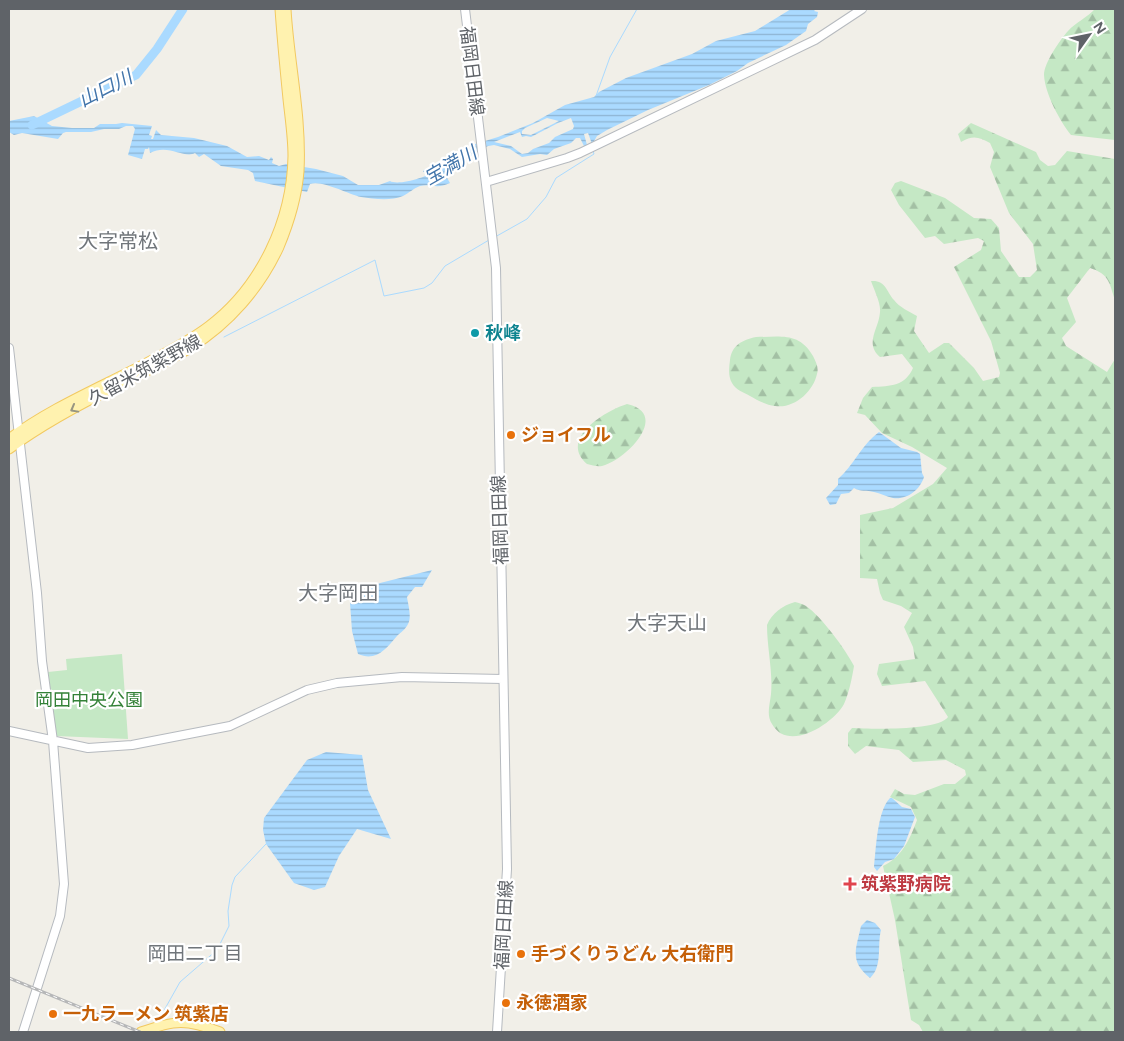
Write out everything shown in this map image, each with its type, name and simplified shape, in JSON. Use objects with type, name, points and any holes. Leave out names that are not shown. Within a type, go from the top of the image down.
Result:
[{"type":"main road","name":"久留米筑紫野線","points":[[280,9],[296,155]]},
{"type":"main road","name":"久留米筑紫野線","points":[[9,439],[19,437],[190,348],[214,331],[236,311],[268,269],[284,235],[294,188],[298,126],[286,9]]},
{"type":"main road","name":"久留米筑紫野線","points":[[9,449],[19,437]]},
{"type":"main road","points":[[141,1032],[160,1025],[180,1022],[196,1024],[220,1032]]},
{"type":"street","name":"福岡日田線","points":[[465,9],[496,268],[507,869],[497,1032]]},
{"type":"street","points":[[485,180],[580,153],[815,40],[862,9]]},
{"type":"street","points":[[9,348],[37,593],[42,661],[53,741],[63,860],[63,902],[60,916],[23,1032]]},
{"type":"street","points":[[9,731],[88,748],[106,748],[132,745],[230,726],[307,690],[338,684],[402,677],[503,679]]},
{"type":"green space","points":[[1095,9],[1115,9],[1115,140],[1071,135],[1054,107],[1045,82],[1044,75],[1049,58],[1057,46],[1071,28]]},
{"type":"green space","points":[[971,123],[1036,152],[1040,160],[1048,166],[1055,165],[1067,151],[1115,159],[1115,300],[1105,276],[1090,268],[1067,298],[1076,322],[1062,338],[1066,346],[1107,372],[1115,359],[1115,1032],[923,1032],[919,1025],[911,1020],[895,920],[883,866],[900,852],[908,841],[917,820],[911,807],[890,797],[895,789],[904,794],[915,795],[944,784],[955,784],[966,775],[965,770],[946,760],[913,762],[899,750],[866,746],[855,754],[848,746],[848,733],[852,728],[888,729],[918,727],[942,722],[948,717],[925,681],[882,686],[877,674],[879,664],[915,659],[913,647],[904,627],[912,613],[901,606],[883,600],[877,579],[860,578],[860,515],[893,508],[933,484],[947,468],[912,447],[882,433],[865,415],[857,413],[863,398],[872,387],[902,382],[913,368],[902,354],[880,357],[875,352],[873,341],[880,308],[871,281],[883,284],[896,303],[917,316],[914,331],[929,353],[944,343],[949,343],[974,368],[983,381],[999,377],[1000,373],[991,341],[954,267],[981,250],[984,241],[978,238],[944,244],[935,236],[925,238],[899,205],[891,190],[895,183],[901,181],[945,198],[974,218],[991,219],[999,228],[1001,251],[1019,277],[1030,277],[1037,270],[1033,244],[1009,213],[990,167],[994,152],[990,143],[976,138],[969,138],[961,142],[958,134]]},
{"type":"green space","points":[[756,337],[795,339],[808,348],[813,356],[818,372],[815,381],[802,398],[789,405],[772,405],[740,391],[734,385],[729,372],[733,350],[742,342]]},
{"type":"green space","points":[[627,404],[640,409],[645,417],[645,426],[640,437],[612,462],[602,466],[587,464],[579,455],[578,445],[581,436],[597,419]]},
{"type":"green space","points":[[795,602],[806,606],[819,617],[854,666],[844,704],[838,712],[821,727],[799,736],[788,736],[779,732],[769,717],[771,677],[767,625],[771,617],[778,610]]},
{"type":"green space","name":"岡田中央公園","points":[[122,654],[128,739],[56,736],[48,672],[67,670],[66,659]]},
{"type":"water","name":"宝満川","points":[[791,9],[816,9],[814,11],[818,12],[817,17],[808,24],[806,31],[786,45],[748,63],[737,71],[709,85],[648,110],[607,130],[597,136],[592,144],[588,133],[584,134],[587,145],[584,146],[580,138],[576,138],[571,143],[554,149],[547,155],[540,154],[522,157],[510,149],[494,145],[488,146],[455,166],[452,174],[446,176],[450,183],[441,186],[420,186],[403,196],[393,199],[361,197],[315,183],[310,184],[307,192],[255,181],[253,173],[248,170],[221,166],[204,154],[199,157],[195,153],[186,154],[169,150],[157,150],[150,153],[149,147],[145,149],[142,159],[128,155],[135,129],[133,126],[91,132],[66,132],[58,139],[22,133],[14,135],[9,132],[9,121],[34,116],[52,126],[72,128],[94,128],[100,124],[122,123],[152,126],[149,135],[152,136],[151,139],[153,139],[156,130],[161,135],[194,138],[227,146],[247,157],[259,156],[269,160],[271,157],[273,159],[272,163],[279,166],[286,164],[343,176],[358,185],[379,185],[390,181],[406,182],[432,173],[435,170],[423,172],[440,162],[443,168],[448,167],[451,163],[450,156],[453,161],[468,151],[472,145],[533,123],[565,105],[594,97],[599,92],[626,78],[692,54],[716,41],[755,31]],"holes":[[[547,118],[559,121],[531,135],[522,134],[525,128]],[[571,118],[574,126],[573,129],[528,153],[522,154],[511,146],[494,142],[520,132],[522,137],[531,137]]]},
{"type":"water","points":[[879,432],[901,448],[920,454],[924,477],[922,482],[908,496],[898,498],[854,488],[849,493],[841,494],[836,504],[830,505],[826,498],[838,485],[838,479],[868,442]]},
{"type":"water","points":[[432,570],[422,587],[415,587],[407,597],[410,618],[404,629],[380,653],[370,656],[358,654],[352,631],[350,603],[360,591],[380,583]]},
{"type":"water","points":[[326,752],[362,755],[368,790],[391,839],[357,829],[339,856],[325,887],[314,890],[294,883],[266,844],[263,830],[264,818],[307,760]]},
{"type":"water","points":[[890,798],[902,807],[911,809],[915,817],[904,846],[894,859],[885,862],[877,871],[874,867],[878,831],[882,812]]},
{"type":"water","points":[[867,920],[875,923],[881,930],[877,968],[870,978],[859,966],[856,954],[861,926]]},
{"type":"waterway","name":"山口川","points":[[32,125],[136,75],[157,49],[183,9]]},
{"type":"waterway","points":[[596,96],[610,57],[637,9]]},
{"type":"waterway","points":[[495,237],[527,219],[546,197],[556,178],[594,154],[593,151]]},
{"type":"waterway","points":[[224,337],[375,260],[384,296],[424,288],[432,283],[445,266],[489,240]]},
{"type":"waterway","points":[[162,1014],[180,982],[217,950],[229,926],[228,911],[235,877],[266,844]]},
{"type":"railway","points":[[9,978],[140,1032]]},
{"type":"place","name":"秋峰","points":[[475,333]]},
{"type":"place","name":"ジョイフル","points":[[511,435]]},
{"type":"place","name":"筑紫野病院","points":[[850,884]]},
{"type":"place","name":"手づくりうどん 大右衛門","points":[[521,954]]},
{"type":"place","name":"永徳酒家","points":[[506,1003]]},
{"type":"place","name":"一九ラーメン 筑紫店","points":[[53,1014]]},
{"type":"district","name":"大字常松","points":[[118,241]]},
{"type":"district","name":"大字岡田","points":[[338,593]]},
{"type":"district","name":"大字天山","points":[[667,623]]},
{"type":"district","name":"岡田二丁目","points":[[195,953]]}]
